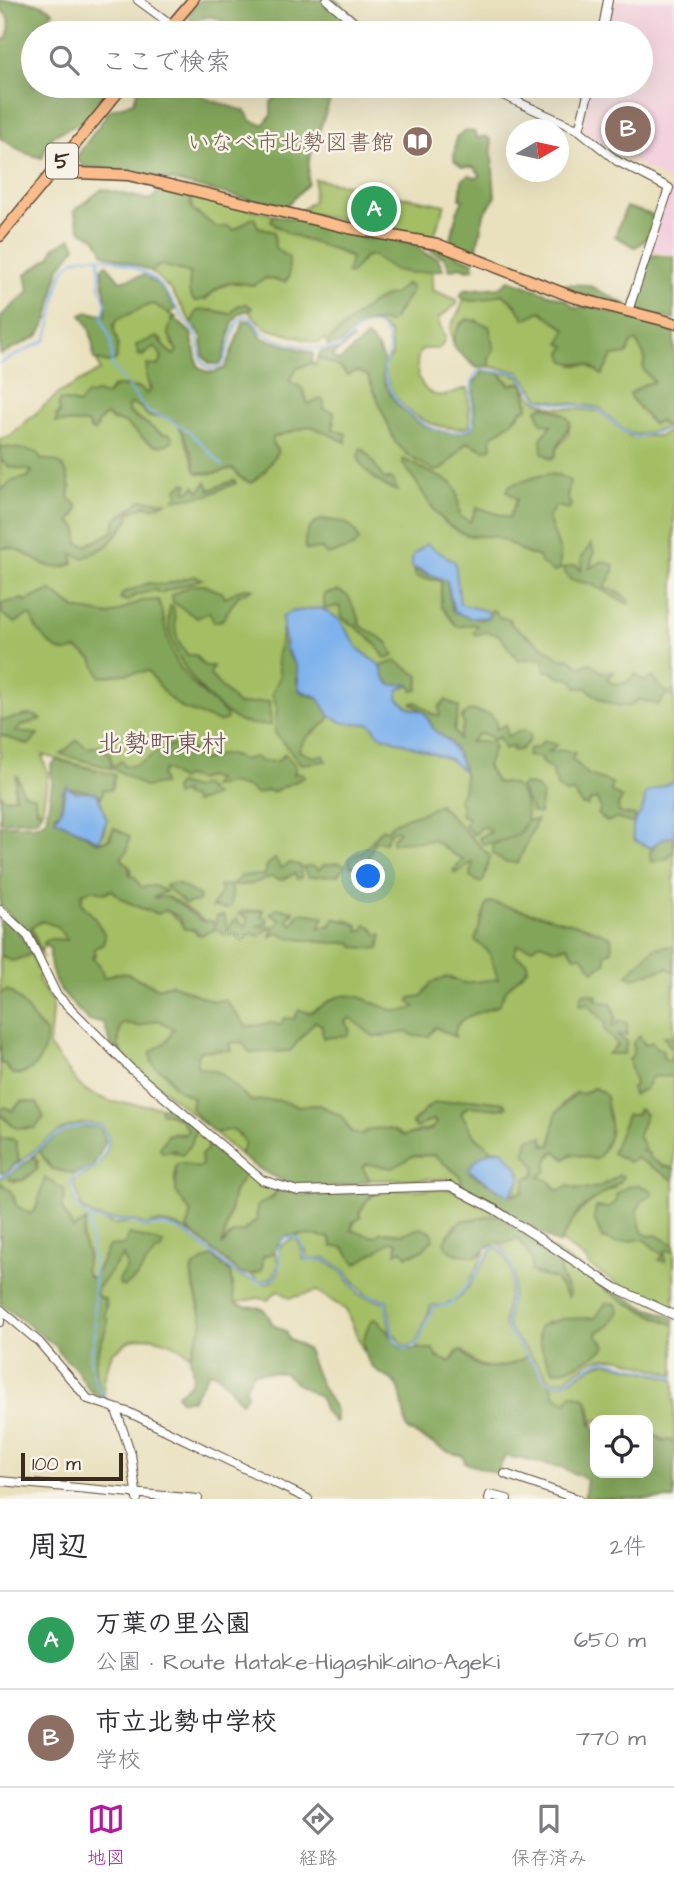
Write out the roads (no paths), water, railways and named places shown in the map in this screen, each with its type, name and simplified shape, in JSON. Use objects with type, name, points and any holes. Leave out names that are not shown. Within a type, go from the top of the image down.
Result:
[{"type":"main road","points":[[175,21],[193,0]]},
{"type":"main road","name":"5","points":[[0,236],[112,98]]},
{"type":"main road","points":[[53,172],[128,175],[349,229],[437,244],[573,297],[674,323]]},
{"type":"street","points":[[138,0],[160,21]]},
{"type":"street","points":[[327,0],[352,21]]},
{"type":"street","points":[[604,21],[608,0]]},
{"type":"street","points":[[509,98],[579,130],[617,161],[669,188],[628,311]]},
{"type":"street","points":[[579,130],[587,98]]},
{"type":"street","points":[[0,910],[27,936],[57,994],[131,1069],[262,1180],[298,1191],[450,1186],[494,1209],[616,1288],[674,1315]]},
{"type":"street","points":[[0,1311],[0,1322]]},
{"type":"street","points":[[0,1311],[39,1342],[80,1393],[116,1410],[130,1413],[308,1499]]},
{"type":"street","points":[[116,1410],[131,1454],[137,1496]]},
{"type":"street","points":[[505,1474],[578,1499]]},
{"type":"street","points":[[0,1481],[137,1496],[198,1499]]},
{"type":"street","points":[[489,1499],[490,1495],[507,1499]]},
{"type":"water","points":[[426,544],[455,562],[460,604],[487,611],[490,617],[470,618],[454,612],[447,581],[412,567],[412,556]]},
{"type":"water","points":[[320,608],[339,619],[359,649],[381,666],[383,676],[391,685],[410,684],[398,690],[398,698],[408,707],[424,712],[434,730],[450,742],[461,762],[462,770],[449,759],[379,735],[371,724],[344,723],[330,716],[318,697],[299,690],[297,667],[286,649],[282,618],[290,612]]},
{"type":"water","points":[[674,781],[674,836],[661,839],[651,848],[634,840],[634,823],[644,805],[646,793]]},
{"type":"water","points":[[66,787],[76,792],[97,793],[107,820],[99,841],[55,819],[61,810]]},
{"type":"water","points":[[502,1150],[516,1165],[521,1179],[509,1196],[469,1170],[482,1156]]},
{"type":"waterway","points":[[0,363],[46,340],[61,276],[68,265],[78,259],[94,257],[129,265],[156,281],[196,334],[202,360],[210,369],[222,366],[237,323],[244,316],[250,318],[261,331],[271,337],[300,346],[321,348],[339,348],[360,328],[377,325],[386,335],[388,342],[389,350],[384,365],[392,393],[414,418],[443,431],[458,432],[472,427],[473,381],[476,374],[482,370],[519,374],[539,400],[600,410],[622,430],[636,437],[674,428]]},
{"type":"waterway","points":[[99,258],[100,288],[106,303],[102,319],[111,340],[112,366],[148,412],[169,419],[190,432],[222,465]]},
{"type":"waterway","points":[[0,1176],[6,1175],[46,1142],[66,1131],[88,1125],[101,1126],[108,1139],[106,1150],[96,1167],[75,1176],[71,1181],[75,1200],[90,1218],[133,1222],[144,1227],[159,1226],[183,1232],[236,1273],[261,1283],[274,1278],[280,1266],[278,1247],[284,1239],[295,1237],[301,1242],[306,1260],[327,1260],[343,1270],[361,1294],[386,1301],[394,1339],[405,1349],[417,1344],[433,1307],[450,1305],[471,1281],[491,1249],[497,1247],[506,1255],[513,1274],[507,1329],[545,1379],[553,1382],[568,1380],[596,1362],[604,1360],[674,1377]]},
{"type":"waterway","points":[[91,1217],[89,1228],[94,1272],[95,1336],[90,1360],[97,1386],[108,1401]]},
{"type":"place","name":"市立北勢中学校","points":[[628,129]]},
{"type":"place","name":"いなべ市北勢図書館","points":[[417,142]]},
{"type":"place","name":"万葉の里公園","points":[[374,209]]},
{"type":"district","name":"北勢町東村","points":[[162,743]]}]
